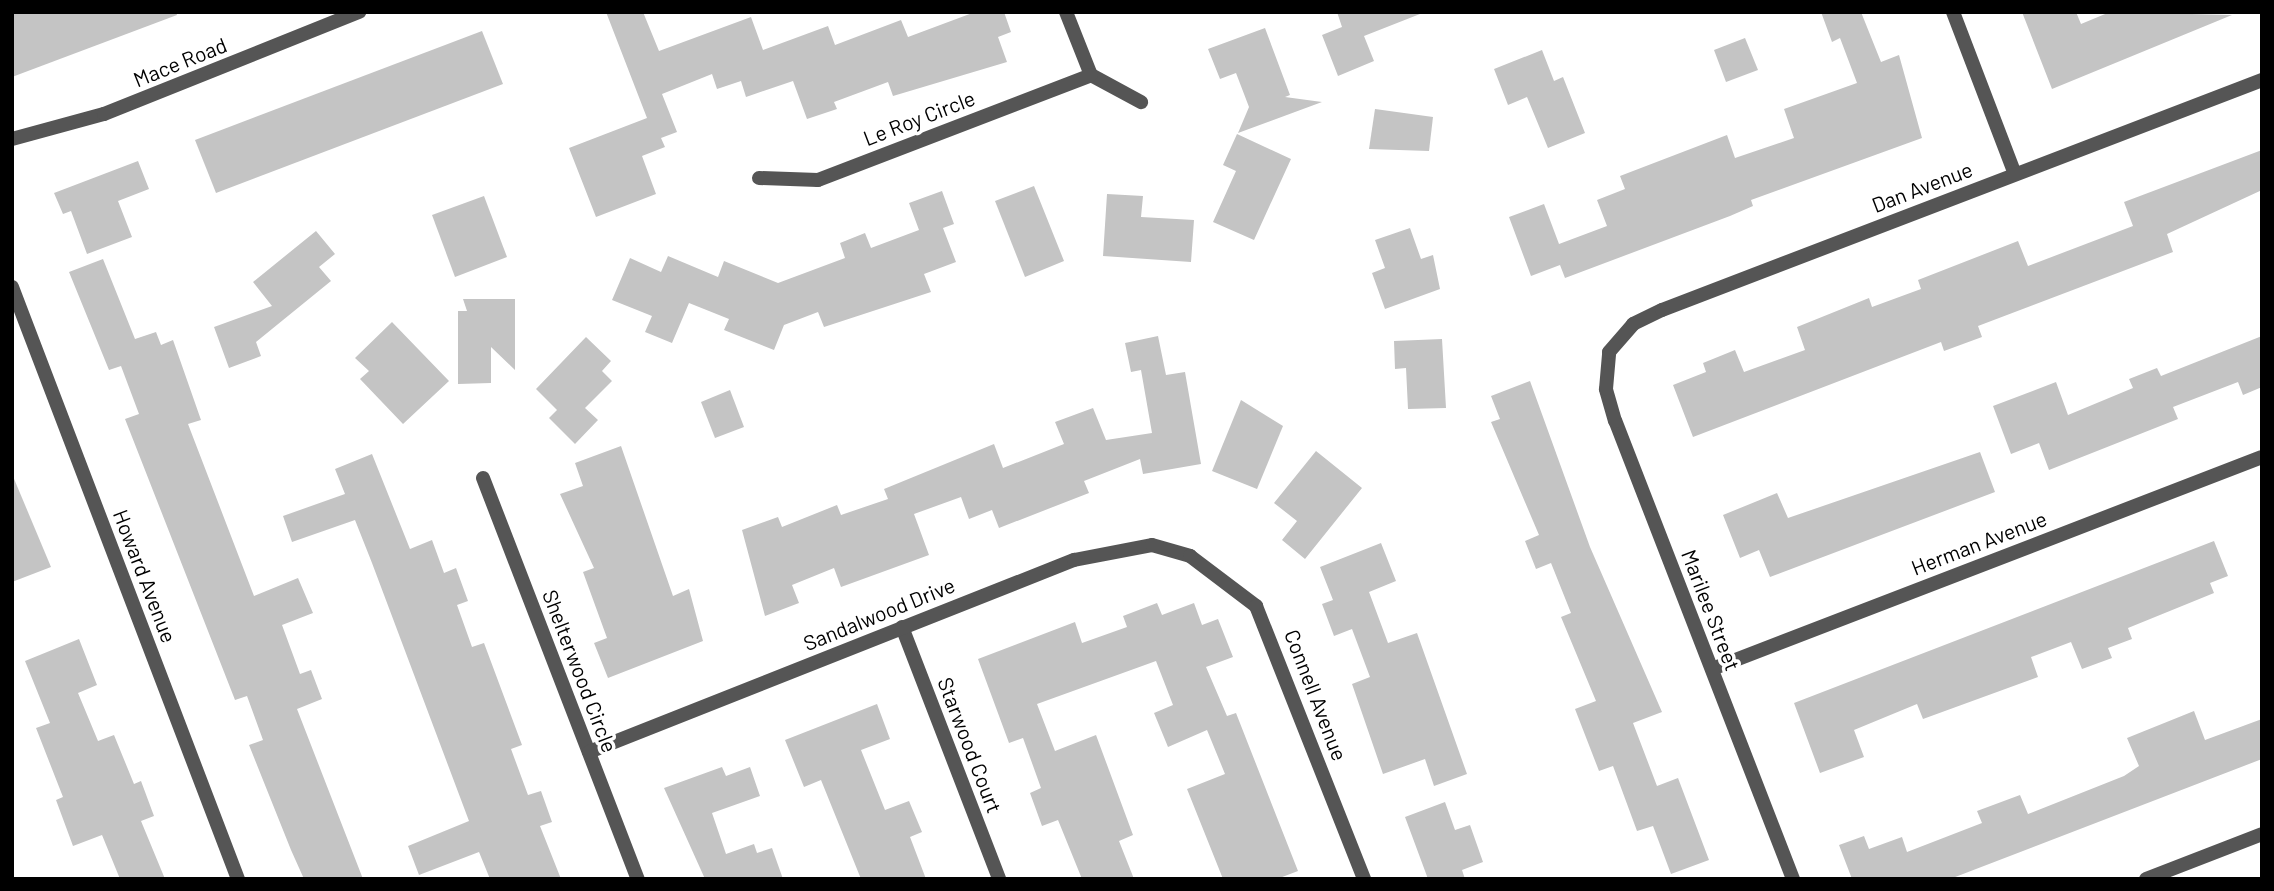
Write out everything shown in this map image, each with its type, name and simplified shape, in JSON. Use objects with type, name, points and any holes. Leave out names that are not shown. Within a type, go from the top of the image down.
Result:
[{"type":"street","name":"Mace Road","points":[[12,139],[104,114],[359,12]]},
{"type":"street","points":[[1066,12],[1091,75],[1141,102]]},
{"type":"street","points":[[1953,12],[2015,174]]},
{"type":"street","name":"Le Roy Circle","points":[[759,178],[818,180],[1091,75]]},
{"type":"street","name":"Dan Avenue","points":[[1609,352],[1633,324],[1662,310],[2262,80]]},
{"type":"street","name":"Howard Avenue","points":[[12,287],[239,879]]},
{"type":"street","name":"Marilee Street","points":[[1609,352],[1606,389],[1615,421],[1793,879]]},
{"type":"street","name":"Herman Avenue","points":[[1712,669],[2262,457]]},
{"type":"street","name":"Shelterwood Circle","points":[[483,478],[638,879]]},
{"type":"street","name":"Sandalwood Drive","points":[[589,752],[902,627],[1113,548],[1152,545],[1190,556]]},
{"type":"street","name":"Connell Avenue","points":[[1190,556],[1256,606],[1364,879]]},
{"type":"street","name":"Starwood Court","points":[[902,627],[999,879]]},
{"type":"street","points":[[2147,879],[2262,834]]},
{"type":"building","points":[[12,12],[176,12],[177,15],[12,77]]},
{"type":"building","points":[[606,12],[643,12],[659,51],[751,17],[763,50],[828,26],[835,45],[901,20],[908,37],[975,12],[1004,12],[1011,32],[998,37],[1007,62],[893,96],[888,82],[834,102],[837,109],[807,119],[793,81],[746,97],[741,81],[717,89],[712,74],[662,94],[677,132],[661,138],[665,147],[642,156],[656,194],[596,217],[569,148],[647,118]]},
{"type":"building","points":[[1337,12],[1420,14],[1364,36],[1374,61],[1338,76],[1322,35],[1342,27]]},
{"type":"building","points":[[1821,12],[1861,12],[1881,62],[1899,55],[1922,138],[1751,200],[1753,206],[1730,216],[1565,278],[1560,265],[1531,276],[1509,217],[1544,204],[1559,244],[1607,226],[1597,200],[1625,189],[1620,176],[1727,135],[1735,158],[1794,138],[1784,109],[1857,83],[1840,38],[1832,42]]},
{"type":"building","points":[[2022,12],[2076,12],[2081,24],[2110,12],[2232,15],[2052,89]]},
{"type":"building","points":[[1265,28],[1290,95],[1285,97],[1322,102],[1238,133],[1249,107],[1236,73],[1220,79],[1208,49]]},
{"type":"building","points":[[482,31],[503,84],[216,193],[195,140]]},
{"type":"building","points":[[1745,38],[1758,70],[1726,82],[1714,50]]},
{"type":"building","points":[[1542,50],[1554,81],[1563,77],[1585,133],[1548,148],[1527,97],[1508,105],[1494,69]]},
{"type":"building","points":[[1375,109],[1433,117],[1429,151],[1369,149]]},
{"type":"building","points":[[1237,134],[1291,159],[1254,240],[1213,222],[1236,171],[1223,165]]},
{"type":"building","points":[[2262,150],[2262,190],[2167,234],[2173,252],[1978,326],[1982,337],[1944,351],[1941,342],[1693,437],[1673,385],[1706,372],[1703,363],[1735,350],[1744,372],[1805,350],[1797,327],[1869,298],[1872,307],[1921,289],[1918,280],[2018,241],[2028,266],[2133,226],[2124,202]]},
{"type":"building","points":[[138,161],[149,189],[118,201],[132,237],[87,254],[71,211],[63,214],[54,193]]},
{"type":"building","points":[[1034,186],[1064,261],[1025,277],[995,201]]},
{"type":"building","points":[[942,191],[954,224],[943,228],[956,262],[924,274],[931,292],[824,327],[818,312],[784,325],[774,350],[724,330],[729,319],[689,303],[672,343],[645,332],[652,316],[612,300],[630,258],[661,272],[668,256],[718,277],[724,261],[778,283],[845,258],[840,243],[865,233],[871,248],[919,230],[909,203]]},
{"type":"building","points":[[1107,194],[1143,196],[1141,217],[1194,220],[1191,262],[1103,256]]},
{"type":"building","points":[[484,196],[507,257],[455,277],[432,215]]},
{"type":"building","points":[[1410,228],[1421,259],[1433,255],[1440,289],[1385,309],[1372,273],[1385,268],[1375,240]]},
{"type":"building","points":[[316,231],[335,254],[319,267],[331,281],[256,342],[261,356],[229,368],[214,327],[272,306],[253,282]]},
{"type":"building","points":[[103,259],[135,339],[156,332],[161,345],[173,340],[201,420],[188,424],[254,596],[298,578],[313,613],[282,625],[300,674],[311,670],[322,699],[297,709],[363,879],[304,879],[291,850],[249,745],[263,740],[247,696],[235,700],[125,419],[139,414],[121,366],[109,370],[69,272]]},
{"type":"building","points":[[463,299],[515,299],[515,370],[491,347],[491,383],[458,384],[458,311],[467,311]]},
{"type":"building","points":[[392,322],[449,381],[403,424],[360,379],[369,371],[355,358]]},
{"type":"building","points":[[1158,336],[1166,375],[1185,372],[1201,464],[1143,474],[1140,459],[1084,481],[1089,493],[999,528],[992,510],[969,519],[961,497],[914,514],[929,555],[841,587],[834,568],[792,585],[799,603],[765,616],[742,530],[778,517],[782,527],[837,505],[841,515],[888,499],[884,489],[994,444],[1003,468],[1064,444],[1055,422],[1093,408],[1106,440],[1152,433],[1141,370],[1131,372],[1125,343]]},
{"type":"building","points":[[2262,336],[2262,387],[2243,395],[2238,382],[2173,407],[2178,419],[2049,470],[2039,443],[2011,454],[1993,406],[2056,382],[2068,415],[2133,388],[2129,379],[2157,368],[2161,376]]},
{"type":"building","points":[[586,337],[611,361],[602,371],[612,381],[585,408],[598,420],[575,444],[549,418],[557,410],[536,389]]},
{"type":"building","points":[[1442,339],[1446,408],[1408,409],[1406,368],[1395,369],[1394,341]]},
{"type":"building","points":[[1530,381],[1590,547],[1662,712],[1633,723],[1657,786],[1678,778],[1709,860],[1671,874],[1653,826],[1637,831],[1613,766],[1599,771],[1575,709],[1596,701],[1561,617],[1571,613],[1551,563],[1536,569],[1525,541],[1539,535],[1491,422],[1500,419],[1491,396]]},
{"type":"building","points":[[730,390],[744,427],[715,438],[701,402]]},
{"type":"building","points":[[1241,400],[1283,426],[1257,489],[1212,471]]},
{"type":"building","points":[[621,446],[673,596],[689,589],[703,641],[608,678],[594,643],[607,638],[583,572],[594,568],[560,494],[583,486],[575,463]]},
{"type":"building","points":[[1316,451],[1362,488],[1305,559],[1282,540],[1297,521],[1274,503]]},
{"type":"building","points":[[1980,452],[1995,492],[1770,577],[1759,550],[1740,558],[1723,515],[1777,493],[1788,518]]},
{"type":"building","points":[[372,454],[410,549],[432,540],[444,573],[456,568],[468,601],[457,605],[472,647],[484,643],[522,745],[511,749],[528,795],[541,791],[552,822],[540,826],[561,879],[490,879],[479,852],[419,875],[408,846],[469,821],[372,563],[355,520],[292,542],[283,516],[345,494],[335,469]]},
{"type":"building","points":[[12,474],[51,567],[12,582]]},
{"type":"building","points":[[2214,541],[2228,576],[2210,583],[2214,593],[2128,628],[2132,639],[2108,648],[2112,658],[2082,669],[2071,642],[2031,657],[2038,677],[1923,719],[1917,704],[1854,730],[1864,757],[1820,773],[1794,703]]},
{"type":"building","points":[[1381,543],[1396,581],[1369,592],[1388,643],[1417,633],[1467,774],[1434,786],[1425,759],[1383,774],[1352,684],[1370,677],[1352,629],[1334,636],[1322,604],[1333,600],[1320,567]]},
{"type":"building","points":[[1157,603],[1162,615],[1194,603],[1202,625],[1218,619],[1233,657],[1206,667],[1227,716],[1236,713],[1298,871],[1277,879],[1223,879],[1187,789],[1225,774],[1207,730],[1168,747],[1154,713],[1173,705],[1156,661],[1037,704],[1055,751],[1096,735],[1133,835],[1119,841],[1134,879],[1082,879],[1058,820],[1042,826],[1030,793],[1041,788],[1023,738],[1009,743],[978,659],[1075,622],[1082,643],[1127,627],[1123,616]]},
{"type":"building","points":[[79,639],[97,685],[78,693],[98,741],[114,735],[134,784],[141,781],[154,816],[141,821],[165,879],[120,879],[102,835],[73,846],[56,800],[63,797],[36,728],[50,723],[25,661]]},
{"type":"building","points":[[877,704],[890,739],[861,750],[885,810],[909,801],[922,832],[910,837],[926,879],[861,879],[821,780],[804,787],[785,740]]},
{"type":"building","points":[[2194,711],[2205,740],[2262,719],[2262,759],[1950,879],[1852,879],[1839,845],[1864,836],[1869,849],[1902,837],[1907,852],[1982,823],[1977,811],[2020,795],[2028,814],[2124,776],[2139,766],[2127,738]]},
{"type":"building","points":[[722,767],[726,776],[750,767],[760,796],[712,813],[726,854],[754,844],[757,853],[772,848],[783,879],[705,879],[664,788]]},
{"type":"building","points":[[1445,802],[1455,830],[1470,825],[1483,862],[1462,870],[1465,879],[1428,879],[1405,817]]}]
